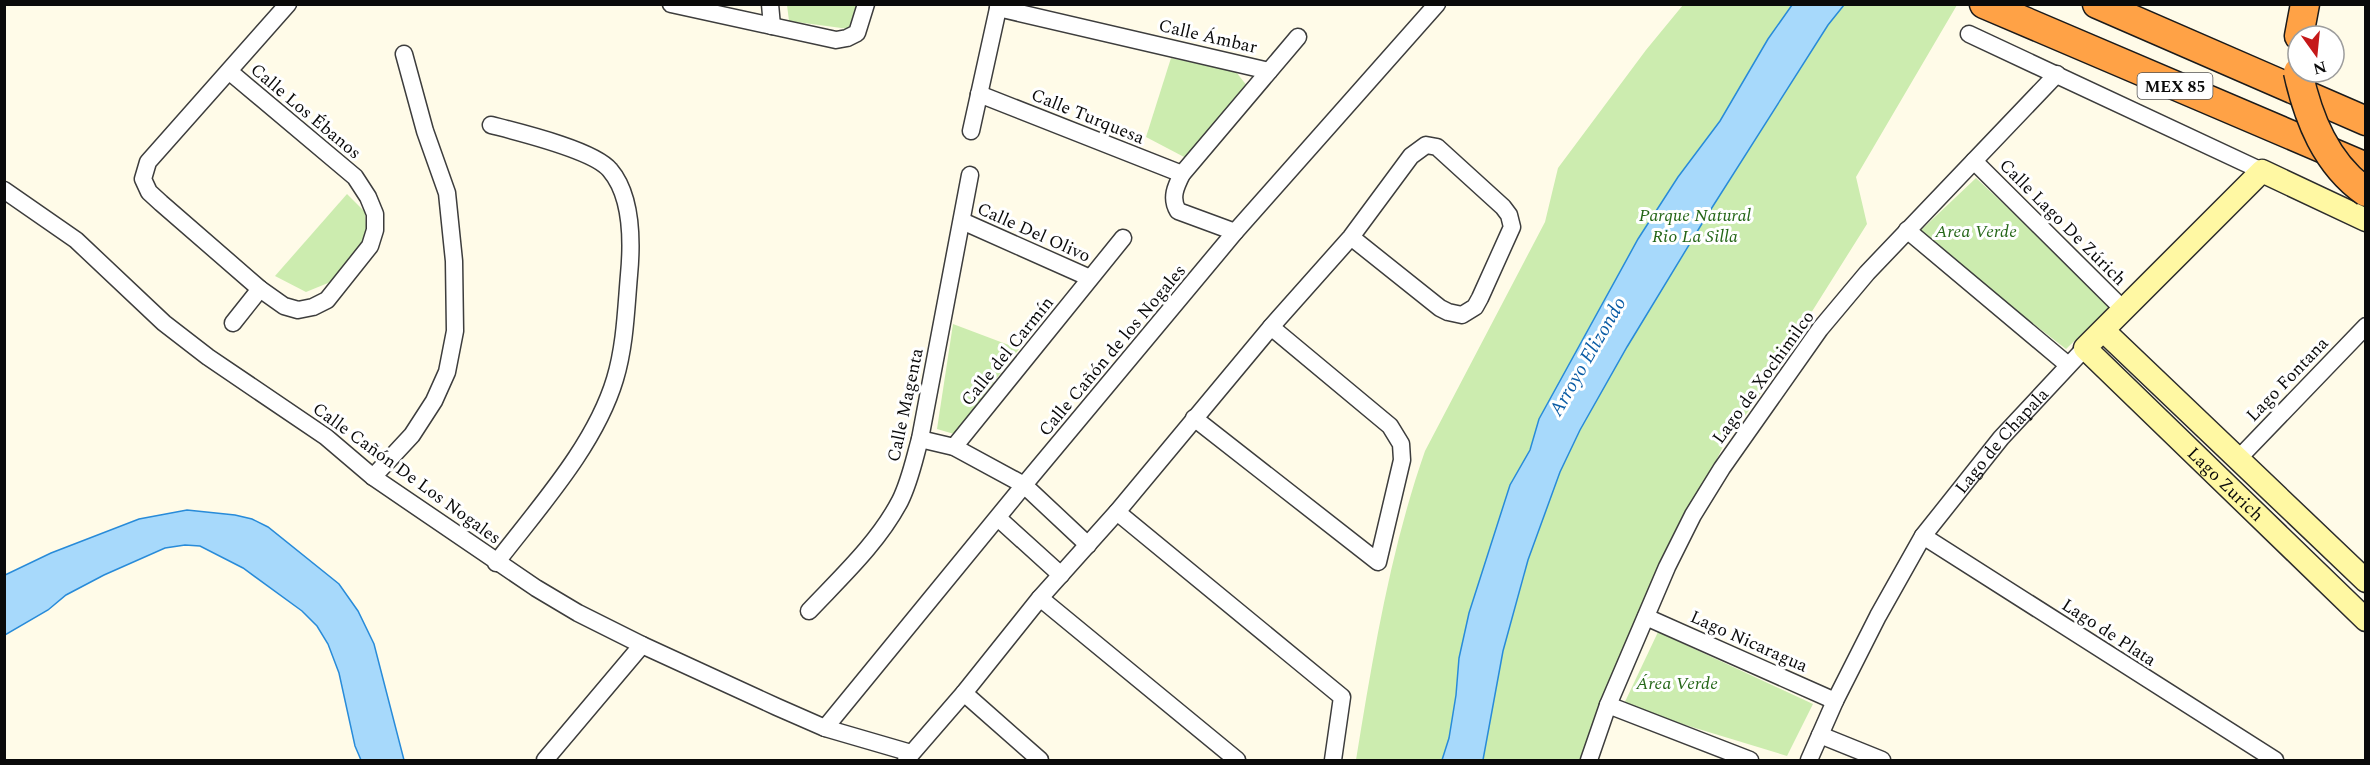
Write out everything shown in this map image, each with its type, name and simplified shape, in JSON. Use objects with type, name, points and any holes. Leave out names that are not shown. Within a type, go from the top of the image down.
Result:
[{"type":"highway","name":"MEX 85","points":[[1984,4],[2366,167]]},
{"type":"highway","name":"MEX 85","points":[[2097,4],[2366,121]]},
{"type":"highway","points":[[2301,24],[2305,4]]},
{"type":"highway","points":[[2300,84],[2313,126],[2323,144],[2342,169],[2366,192]]},
{"type":"street","name":"Calle Los Ébanos","points":[[230,72],[355,177],[368,197],[375,214],[375,230],[370,246],[327,300],[314,307],[298,310],[285,306],[260,289],[149,192],[143,179],[148,162],[288,4]]},
{"type":"street","points":[[671,4],[836,40],[857,33],[866,4]]},
{"type":"street","points":[[771,4],[772,26]]},
{"type":"street","name":"Calle Cañón de los Nogales","points":[[825,728],[1024,484],[1235,232],[1437,4]]},
{"type":"street","points":[[971,131],[999,6]]},
{"type":"street","name":"Calle Ámbar","points":[[999,6],[1269,71]]},
{"type":"street","points":[[1969,34],[2366,220]]},
{"type":"street","points":[[1235,232],[1176,209],[1174,194],[1182,174],[1298,37]]},
{"type":"street","points":[[373,477],[412,435],[434,401],[447,372],[455,331],[454,261],[447,193],[425,131],[404,54]]},
{"type":"street","name":"Lago de Xochimilco","points":[[1589,760],[1608,705],[1680,538],[1722,468],[1820,329],[1867,273],[2057,74]]},
{"type":"street","name":"Calle Turquesa","points":[[979,94],[1182,174]]},
{"type":"street","points":[[491,125],[597,159],[609,168],[624,198],[632,248],[626,311],[614,382],[592,432],[557,483],[496,563]]},
{"type":"street","points":[[909,757],[1040,598],[1117,512],[1271,327],[1351,237],[1411,156],[1426,145],[1437,147],[1503,207],[1509,215],[1512,227],[1475,307],[1462,315],[1440,308],[1351,237]]},
{"type":"street","name":"Calle Lago De Zúrich","points":[[1974,161],[2124,310]]},
{"type":"street","name":"Lago de Chapala","points":[[1809,760],[1835,701],[1878,616],[1923,536],[2001,438],[2068,365],[2262,171]]},
{"type":"street","name":"Calle Magenta","points":[[809,611],[860,557],[888,520],[909,480],[920,439],[970,176]]},
{"type":"street","name":"Calle Cañón De Los Nogales","points":[[4,190],[76,240],[164,323],[208,357],[326,437],[373,477],[496,563],[578,613],[642,645],[825,728],[909,757]]},
{"type":"street","name":"Calle Del Olivo","points":[[962,221],[1090,278]]},
{"type":"street","points":[[1907,231],[2068,365]]},
{"type":"street","name":"Calle del Carmín","points":[[954,447],[1123,238]]},
{"type":"street","points":[[232,323],[260,289]]},
{"type":"street","name":"Lago Fontana","points":[[2237,460],[2366,326]]},
{"type":"street","points":[[1194,418],[1378,562],[1402,460],[1401,444],[1396,434],[1380,415],[1271,327]]},
{"type":"street","name":"Lago Zurich","points":[[2104,331],[2237,460],[2364,577]]},
{"type":"street","name":"Lago Zurich","points":[[2085,348],[2366,620]]},
{"type":"street","points":[[920,439],[954,447],[1024,484],[1088,545]]},
{"type":"street","points":[[1117,512],[1342,697],[1333,760]]},
{"type":"street","points":[[998,518],[1061,575]]},
{"type":"street","name":"Lago de Plata","points":[[1923,536],[2275,760]]},
{"type":"street","points":[[1040,598],[1237,760]]},
{"type":"street","name":"Lago Nicaragua","points":[[1646,617],[1835,701]]},
{"type":"street","points":[[545,760],[642,645]]},
{"type":"street","points":[[964,693],[1040,760]]},
{"type":"street","points":[[1608,705],[1750,760]]},
{"type":"street","points":[[1821,735],[1882,760]]},
{"type":"green space","points":[[787,5],[856,5],[849,29],[789,21]]},
{"type":"green space","name":"Parque Natural Rio La Silla","points":[[1683,5],[1957,5],[1856,177],[1867,224],[1755,402],[1723,446],[1667,567],[1590,760],[1356,760],[1392,565],[1425,451],[1545,222],[1558,168],[1646,50]]},
{"type":"green space","points":[[1171,58],[1236,72],[1248,87],[1186,158],[1146,137]]},
{"type":"green space","name":"Area Verde","points":[[1976,178],[2112,305],[2066,349],[1917,234]]},
{"type":"green space","points":[[347,194],[365,212],[367,240],[350,263],[328,283],[306,292],[275,276]]},
{"type":"green space","points":[[953,324],[1019,349],[954,434],[937,429]]},
{"type":"green space","name":"Área Verde","points":[[1658,632],[1813,704],[1787,756],[1623,706]]},
{"type":"water","name":"Arroyo Elizondo","points":[[1792,5],[1844,5],[1828,25],[1706,217],[1627,347],[1580,430],[1560,472],[1528,560],[1503,651],[1483,760],[1442,760],[1449,738],[1459,658],[1469,613],[1510,485],[1530,450],[1539,419],[1638,239],[1678,177],[1720,121],[1768,39]]},
{"type":"water","points":[[187,510],[252,519],[268,527],[339,584],[358,611],[374,644],[404,760],[361,760],[355,746],[339,673],[328,644],[317,626],[302,611],[243,568],[200,546],[185,545],[165,548],[104,575],[66,595],[48,610],[5,635],[5,575],[51,553],[139,519]]}]
